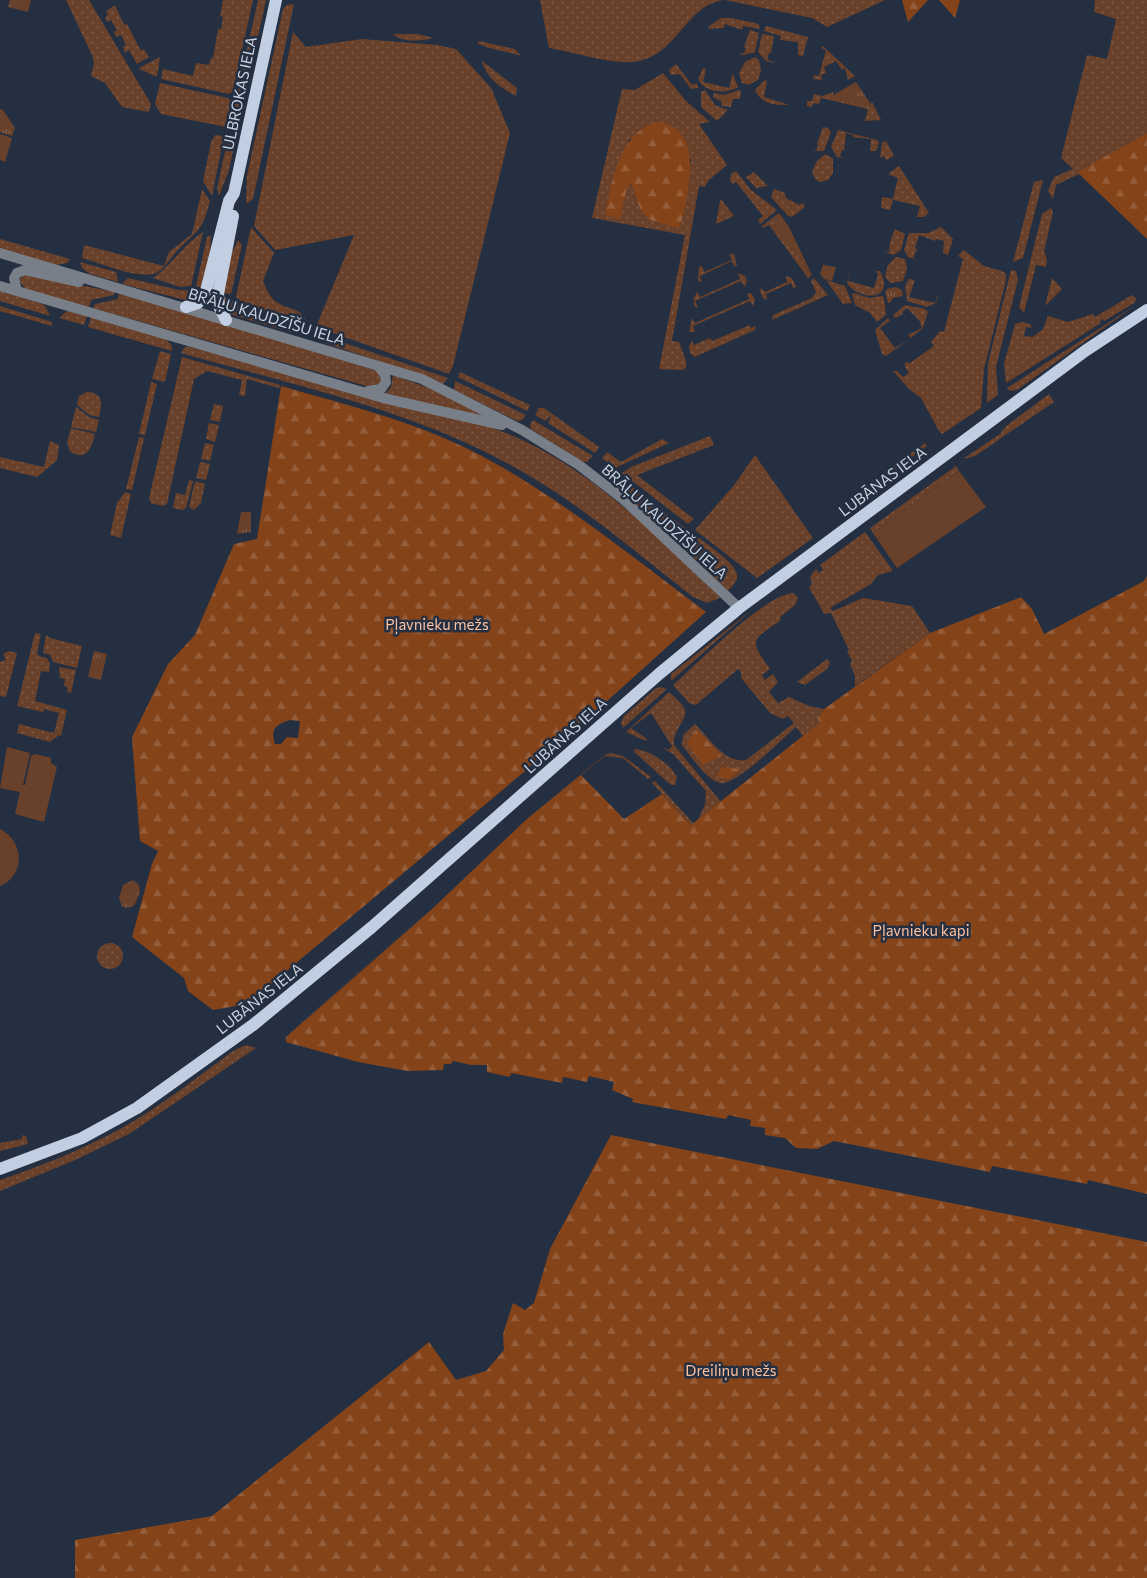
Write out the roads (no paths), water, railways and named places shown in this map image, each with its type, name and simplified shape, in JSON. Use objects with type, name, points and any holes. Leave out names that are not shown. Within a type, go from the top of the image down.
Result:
[{"type":"main road","name":"ULBROKAS IELA","points":[[226,320],[219,306],[218,294],[235,203],[234,194],[276,0]]},
{"type":"main road","name":"ULBROKAS IELA","points":[[186,307],[198,303],[206,291],[229,201],[234,194]]},
{"type":"main road","name":"LUBĀNAS IELA","points":[[0,1169],[82,1138],[137,1108],[253,1024],[372,927],[638,692],[739,608],[1085,350],[1147,310]]},
{"type":"street","name":"BRĀĻU KAUDZĪŠU IELA","points":[[0,253],[422,379],[518,428],[579,465],[606,485],[739,608]]},
{"type":"street","points":[[18,291],[14,284],[15,276],[25,270],[77,282],[95,280]]},
{"type":"street","name":"BRĀĻU KAUDZĪŠU IELA","points":[[0,286],[383,398],[518,428]]},
{"type":"street","points":[[362,391],[376,391],[384,386],[385,375],[378,366]]},
{"type":"park label","name":"Pļavnieku mežs","points":[[437,624]]},
{"type":"park label","name":"Pļavnieku kapi","points":[[921,930]]},
{"type":"park label","name":"Dreiliņu mežs","points":[[731,1370]]}]
